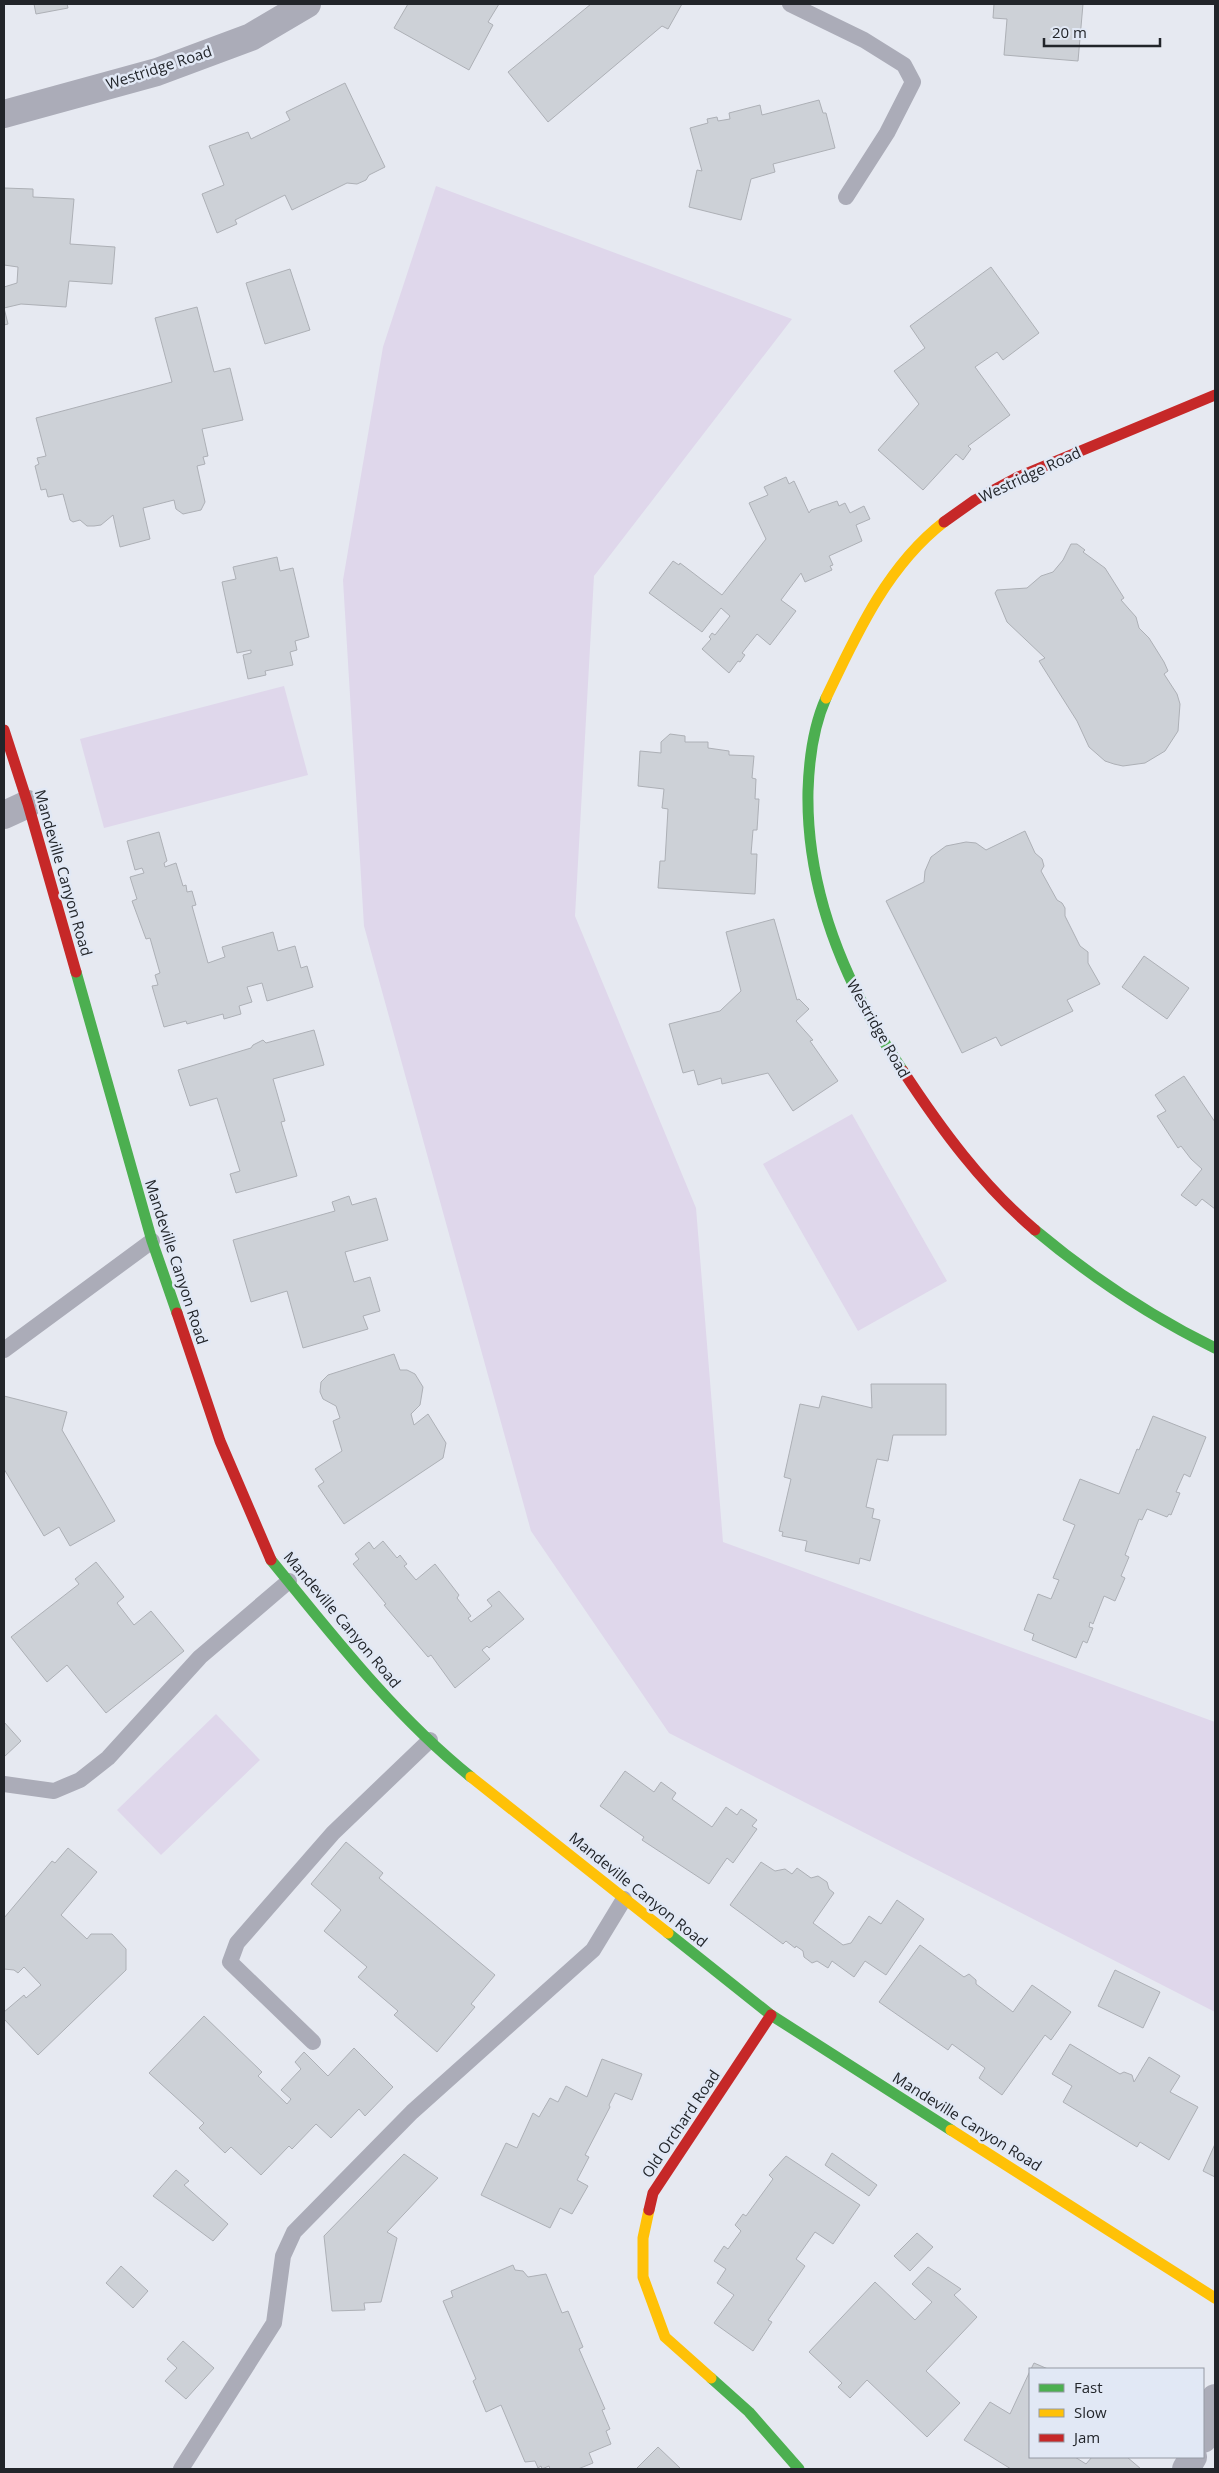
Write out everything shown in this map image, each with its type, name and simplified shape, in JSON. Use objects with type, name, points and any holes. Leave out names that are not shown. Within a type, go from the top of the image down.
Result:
[{"type":"street","name":"Westridge Road","points":[[4,114],[166,68],[251,37],[307,4]]},
{"type":"street","name":"Westridge Road","points":[[1215,395],[995,488],[956,512],[920,543],[895,573],[853,639],[818,718],[812,755],[809,809],[810,852],[824,913],[844,969],[872,1024],[908,1081],[981,1177],[1019,1217],[1101,1280],[1190,1336],[1215,1348]]},
{"type":"street","name":"Mandeville Canyon Road","points":[[4,730],[16,809],[152,1240],[220,1441],[270,1558],[366,1676],[453,1762],[771,2015],[1215,2298]]},
{"type":"street","name":"Old Orchard Road","points":[[771,2015],[653,2193],[643,2238],[643,2276],[665,2337],[749,2412],[799,2469]]},
{"type":"street","points":[[1204,2445],[1215,2398]]},
{"type":"street","points":[[1186,2469],[1194,2458]]},
{"type":"lane","points":[[790,4],[864,40],[904,65],[913,82],[887,133],[846,197]]},
{"type":"lane","points":[[4,1350],[152,1240]]},
{"type":"lane","points":[[4,1784],[54,1791],[80,1780],[108,1758],[200,1657],[289,1581]]},
{"type":"lane","points":[[314,2042],[230,1962],[237,1944],[333,1833],[430,1740]]},
{"type":"lane","points":[[181,2469],[274,2323],[283,2256],[294,2232],[412,2112],[594,1950],[624,1899]]},
{"type":"shaded area","points":[[436,186],[792,319],[594,576],[575,916],[696,1208],[723,1542],[1215,1722],[1215,2012],[669,1733],[531,1531],[364,926],[343,580],[383,347]]},
{"type":"shaded area","points":[[284,686],[308,775],[104,828],[80,739]]},
{"type":"shaded area","points":[[852,1114],[947,1281],[858,1331],[763,1164]]},
{"type":"shaded area","points":[[216,1714],[260,1760],[161,1855],[117,1810]]},
{"type":"building","points":[[34,4],[67,4],[68,8],[36,14]]},
{"type":"building","points":[[408,4],[499,4],[488,22],[493,25],[469,70],[394,28]]},
{"type":"building","points":[[591,4],[682,4],[668,29],[662,26],[548,122],[508,72]]},
{"type":"building","points":[[994,4],[1083,4],[1078,61],[1004,55],[1007,19],[993,18]]},
{"type":"building","points":[[345,83],[385,167],[369,175],[366,180],[357,184],[347,183],[292,210],[285,195],[235,220],[237,224],[217,233],[202,194],[224,185],[209,146],[248,132],[251,139],[290,120],[286,112]]},
{"type":"building","points":[[819,100],[823,113],[826,113],[835,148],[773,164],[775,172],[751,179],[741,220],[689,207],[697,170],[702,171],[690,128],[708,123],[707,119],[717,117],[718,121],[730,119],[729,113],[760,105],[762,115]]},
{"type":"building","points":[[4,188],[33,189],[33,197],[74,199],[70,244],[115,247],[112,284],[69,281],[66,307],[21,304],[4,308],[4,287],[17,283],[18,267],[4,265]]},
{"type":"building","points":[[991,267],[1039,333],[1003,360],[997,352],[975,367],[1010,415],[968,446],[971,449],[963,460],[956,454],[923,490],[878,450],[919,404],[894,371],[925,348],[910,326]]},
{"type":"building","points":[[290,269],[310,330],[265,344],[246,283]]},
{"type":"building","points":[[197,307],[214,372],[230,368],[243,420],[202,429],[208,456],[203,457],[205,464],[197,466],[205,502],[201,510],[183,514],[176,509],[174,500],[143,508],[150,539],[120,547],[113,515],[101,525],[87,526],[80,520],[73,522],[70,520],[63,494],[48,497],[46,489],[41,490],[35,466],[39,464],[37,458],[46,456],[36,418],[172,382],[155,318]]},
{"type":"building","points":[[4,308],[8,324],[4,325]]},
{"type":"building","points":[[786,477],[789,484],[794,481],[809,513],[811,510],[837,501],[839,506],[845,503],[850,513],[864,506],[870,519],[856,525],[862,541],[829,556],[833,565],[830,566],[832,570],[805,582],[801,573],[781,600],[796,611],[770,645],[757,634],[742,653],[745,655],[740,662],[738,661],[729,673],[702,649],[711,639],[709,637],[712,633],[715,635],[730,616],[721,608],[702,632],[649,593],[673,561],[679,565],[680,563],[722,595],[766,539],[749,503],[768,495],[764,487]]},
{"type":"building","points":[[1071,544],[1077,544],[1085,550],[1083,552],[1105,568],[1124,598],[1121,600],[1136,617],[1139,628],[1149,638],[1164,662],[1168,671],[1164,674],[1177,694],[1180,704],[1178,731],[1165,751],[1145,763],[1123,766],[1114,764],[1105,761],[1089,747],[1077,721],[1039,661],[1045,658],[1007,622],[995,593],[997,590],[1027,588],[1041,576],[1053,572],[1063,560]]},
{"type":"building","points":[[277,557],[280,571],[293,568],[309,637],[295,641],[297,650],[290,652],[293,665],[265,671],[266,675],[248,679],[243,655],[251,653],[251,650],[237,653],[222,582],[236,579],[233,567]]},
{"type":"building","points":[[670,734],[685,736],[685,742],[708,742],[708,748],[729,751],[729,755],[754,756],[752,778],[756,779],[755,799],[759,799],[757,830],[753,830],[751,854],[757,854],[755,894],[658,888],[660,861],[665,861],[668,809],[662,808],[664,789],[638,786],[640,751],[661,753],[661,742]]},
{"type":"building","points":[[1025,831],[1035,853],[1042,859],[1044,866],[1041,871],[1057,900],[1065,908],[1065,916],[1080,946],[1088,952],[1088,963],[1100,984],[1067,1000],[1073,1011],[1001,1046],[996,1037],[962,1053],[886,901],[924,882],[925,871],[931,857],[946,846],[966,842],[976,843],[986,850]]},
{"type":"building","points":[[159,832],[167,861],[164,863],[165,867],[176,863],[183,886],[186,885],[187,892],[192,891],[196,905],[192,906],[208,963],[225,957],[222,947],[273,932],[278,951],[295,946],[301,968],[307,966],[313,987],[267,1001],[262,983],[247,987],[252,1002],[239,1006],[241,1014],[224,1019],[223,1014],[187,1024],[186,1021],[164,1027],[152,986],[158,985],[155,975],[160,973],[150,938],[146,939],[132,901],[137,899],[130,877],[144,873],[142,868],[135,870],[127,841]]},
{"type":"building","points":[[774,919],[797,1000],[799,999],[809,1009],[796,1021],[813,1040],[810,1041],[838,1081],[793,1111],[768,1073],[722,1084],[721,1078],[698,1085],[694,1070],[683,1073],[669,1024],[720,1011],[741,991],[726,932]]},
{"type":"building","points":[[1144,956],[1189,988],[1167,1019],[1122,987]]},
{"type":"building","points":[[314,1030],[324,1065],[273,1079],[285,1121],[281,1122],[297,1176],[236,1193],[230,1174],[240,1171],[217,1098],[190,1106],[178,1070],[251,1048],[263,1040],[266,1043]]},
{"type":"building","points":[[1184,1076],[1215,1122],[1215,1209],[1202,1199],[1196,1206],[1181,1195],[1202,1169],[1181,1146],[1178,1148],[1157,1116],[1166,1111],[1155,1095]]},
{"type":"building","points":[[349,1196],[352,1205],[376,1198],[388,1240],[345,1252],[354,1282],[370,1277],[380,1311],[363,1316],[368,1329],[303,1348],[287,1291],[251,1302],[233,1240],[335,1211],[332,1202]]},
{"type":"building","points":[[394,1354],[400,1370],[407,1370],[415,1374],[423,1387],[420,1405],[411,1414],[414,1425],[428,1414],[446,1443],[443,1458],[344,1524],[318,1486],[324,1482],[315,1469],[342,1451],[333,1421],[340,1418],[336,1406],[323,1399],[320,1392],[321,1382],[328,1375]]},
{"type":"building","points":[[871,1384],[946,1384],[946,1435],[893,1435],[888,1461],[877,1459],[866,1507],[874,1509],[872,1518],[880,1520],[870,1561],[860,1558],[859,1564],[805,1551],[807,1541],[782,1536],[783,1532],[779,1531],[791,1479],[784,1477],[800,1404],[819,1408],[822,1396],[872,1408]]},
{"type":"building","points":[[4,1396],[67,1412],[62,1430],[115,1521],[70,1546],[59,1527],[44,1536],[4,1469]]},
{"type":"building","points":[[1153,1416],[1206,1437],[1190,1477],[1184,1474],[1176,1492],[1180,1493],[1171,1515],[1169,1514],[1167,1517],[1147,1509],[1142,1520],[1139,1519],[1125,1555],[1129,1557],[1121,1576],[1125,1578],[1115,1601],[1104,1596],[1093,1624],[1090,1622],[1089,1627],[1093,1628],[1087,1643],[1083,1641],[1076,1658],[1032,1640],[1034,1634],[1024,1630],[1038,1594],[1051,1599],[1059,1580],[1053,1578],[1075,1525],[1063,1520],[1080,1479],[1119,1494]]},
{"type":"building","points":[[383,1541],[397,1558],[400,1555],[407,1564],[404,1566],[416,1580],[435,1564],[459,1595],[457,1598],[471,1616],[468,1618],[471,1622],[492,1606],[487,1600],[499,1591],[524,1619],[489,1648],[487,1646],[482,1650],[490,1659],[455,1688],[431,1655],[428,1657],[384,1605],[386,1604],[353,1564],[359,1559],[355,1554],[369,1542],[374,1549]]},
{"type":"building","points":[[96,1562],[124,1597],[117,1603],[134,1625],[151,1611],[184,1651],[106,1713],[67,1665],[47,1682],[11,1637],[79,1584],[75,1579]]},
{"type":"building","points":[[4,1722],[21,1741],[4,1757]]},
{"type":"building","points":[[625,1771],[654,1792],[661,1782],[676,1793],[672,1799],[712,1827],[726,1807],[737,1815],[741,1809],[757,1820],[752,1826],[757,1829],[733,1863],[727,1858],[709,1884],[642,1840],[644,1837],[600,1806]]},
{"type":"building","points":[[346,1842],[383,1873],[379,1878],[495,1975],[471,2004],[475,2007],[437,2052],[394,2015],[398,2011],[358,1977],[367,1967],[324,1931],[341,1910],[311,1884]]},
{"type":"building","points":[[68,1848],[97,1872],[61,1915],[87,1939],[91,1934],[112,1934],[126,1949],[126,1970],[38,2055],[4,2019],[4,2012],[24,1995],[26,1998],[41,1985],[24,1967],[18,1973],[14,1970],[4,1969],[4,1918],[52,1861],[55,1863]]},
{"type":"building","points":[[761,1862],[775,1871],[785,1869],[792,1874],[797,1868],[811,1878],[818,1876],[827,1882],[829,1889],[834,1893],[813,1923],[843,1945],[851,1943],[869,1916],[881,1924],[897,1900],[924,1919],[886,1975],[865,1961],[854,1977],[832,1961],[828,1968],[817,1961],[812,1963],[804,1957],[803,1951],[796,1946],[795,1948],[786,1941],[783,1944],[730,1905]]},
{"type":"building","points":[[920,1945],[964,1977],[969,1974],[976,1980],[976,1984],[1013,2012],[1032,1985],[1071,2012],[1051,2040],[1045,2035],[1002,2095],[979,2078],[985,2068],[952,2044],[948,2050],[879,2002]]},
{"type":"building","points":[[1115,1970],[1160,1992],[1143,2028],[1098,2006]]},
{"type":"building","points":[[204,2016],[262,2072],[258,2076],[287,2104],[291,2099],[281,2090],[301,2069],[295,2062],[304,2052],[328,2076],[354,2048],[393,2087],[365,2116],[359,2109],[331,2138],[316,2124],[292,2149],[289,2146],[261,2175],[231,2147],[225,2153],[199,2128],[204,2123],[149,2073]]},
{"type":"building","points":[[1070,2044],[1120,2074],[1124,2072],[1132,2075],[1134,2082],[1149,2057],[1180,2076],[1170,2092],[1198,2107],[1169,2160],[1140,2142],[1137,2147],[1063,2102],[1072,2086],[1052,2074]]},
{"type":"building","points":[[602,2059],[642,2074],[632,2100],[615,2093],[609,2105],[610,2107],[585,2155],[589,2157],[577,2180],[588,2186],[572,2214],[560,2208],[550,2228],[481,2195],[506,2143],[517,2148],[533,2113],[539,2117],[550,2098],[558,2102],[566,2086],[587,2097]]},
{"type":"building","points":[[1215,2144],[1215,2177],[1203,2171]]},
{"type":"building","points":[[832,2153],[877,2185],[869,2196],[825,2165]]},
{"type":"building","points":[[404,2154],[438,2178],[387,2232],[397,2238],[381,2302],[364,2303],[365,2310],[332,2311],[324,2236]]},
{"type":"building","points":[[786,2156],[860,2205],[833,2244],[815,2232],[796,2259],[805,2266],[768,2320],[772,2322],[753,2351],[714,2323],[734,2295],[717,2283],[726,2269],[714,2261],[724,2246],[728,2249],[741,2231],[735,2225],[743,2214],[746,2216],[773,2179],[769,2175]]},
{"type":"building","points":[[176,2170],[189,2181],[184,2185],[228,2224],[213,2241],[153,2196]]},
{"type":"building","points":[[917,2233],[933,2247],[910,2271],[894,2256]]},
{"type":"building","points":[[513,2265],[515,2270],[523,2271],[528,2277],[546,2274],[562,2313],[568,2311],[583,2347],[579,2349],[605,2409],[602,2410],[610,2429],[606,2431],[611,2444],[589,2453],[593,2463],[578,2469],[550,2469],[549,2466],[542,2469],[541,2466],[538,2468],[535,2461],[525,2462],[501,2405],[486,2412],[473,2381],[476,2379],[443,2301],[453,2297],[451,2291]]},
{"type":"building","points":[[121,2266],[148,2291],[133,2308],[106,2283]]},
{"type":"building","points":[[928,2267],[961,2289],[954,2295],[977,2317],[926,2371],[960,2403],[927,2437],[867,2380],[850,2398],[838,2387],[842,2383],[809,2352],[875,2282],[915,2320],[932,2302],[912,2284]]},
{"type":"building","points":[[183,2341],[214,2368],[186,2399],[165,2381],[177,2368],[167,2359]]},
{"type":"building","points":[[1034,2363],[1046,2368],[1032,2368]]},
{"type":"building","points":[[1029,2373],[1029,2458],[1077,2458],[1086,2464],[1091,2458],[1128,2458],[1141,2469],[1011,2469],[964,2440],[990,2402],[1010,2414]]},
{"type":"building","points":[[658,2447],[681,2469],[636,2469]]},
{"type":"traffic: fast","points":[[826,698],[815,732],[808,791],[809,829],[814,866],[822,903],[847,973],[882,1039],[903,1071]]},
{"type":"traffic: fast","points":[[76,972],[152,1241],[177,1313]]},
{"type":"traffic: fast","points":[[1035,1230],[1121,1294],[1167,1323],[1215,1348]]},
{"type":"traffic: fast","points":[[271,1560],[365,1674],[416,1728],[471,1777]]},
{"type":"traffic: fast","points":[[668,1933],[771,2015],[951,2130]]},
{"type":"traffic: fast","points":[[711,2378],[749,2412],[799,2469]]},
{"type":"traffic: slow","points":[[826,698],[861,626],[890,580],[906,559],[944,522]]},
{"type":"traffic: slow","points":[[471,1777],[668,1933]]},
{"type":"traffic: slow","points":[[951,2130],[1215,2298]]},
{"type":"traffic: slow","points":[[649,2210],[643,2238],[643,2277],[665,2337],[711,2378]]},
{"type":"traffic: jam","points":[[944,522],[975,500],[1018,477],[1215,395]]},
{"type":"traffic: jam","points":[[4,730],[28,804],[76,972]]},
{"type":"traffic: jam","points":[[903,1071],[963,1155],[997,1194],[1035,1230]]},
{"type":"traffic: jam","points":[[177,1313],[220,1441],[271,1560]]},
{"type":"traffic: jam","points":[[649,2210],[653,2193],[771,2015]]}]
